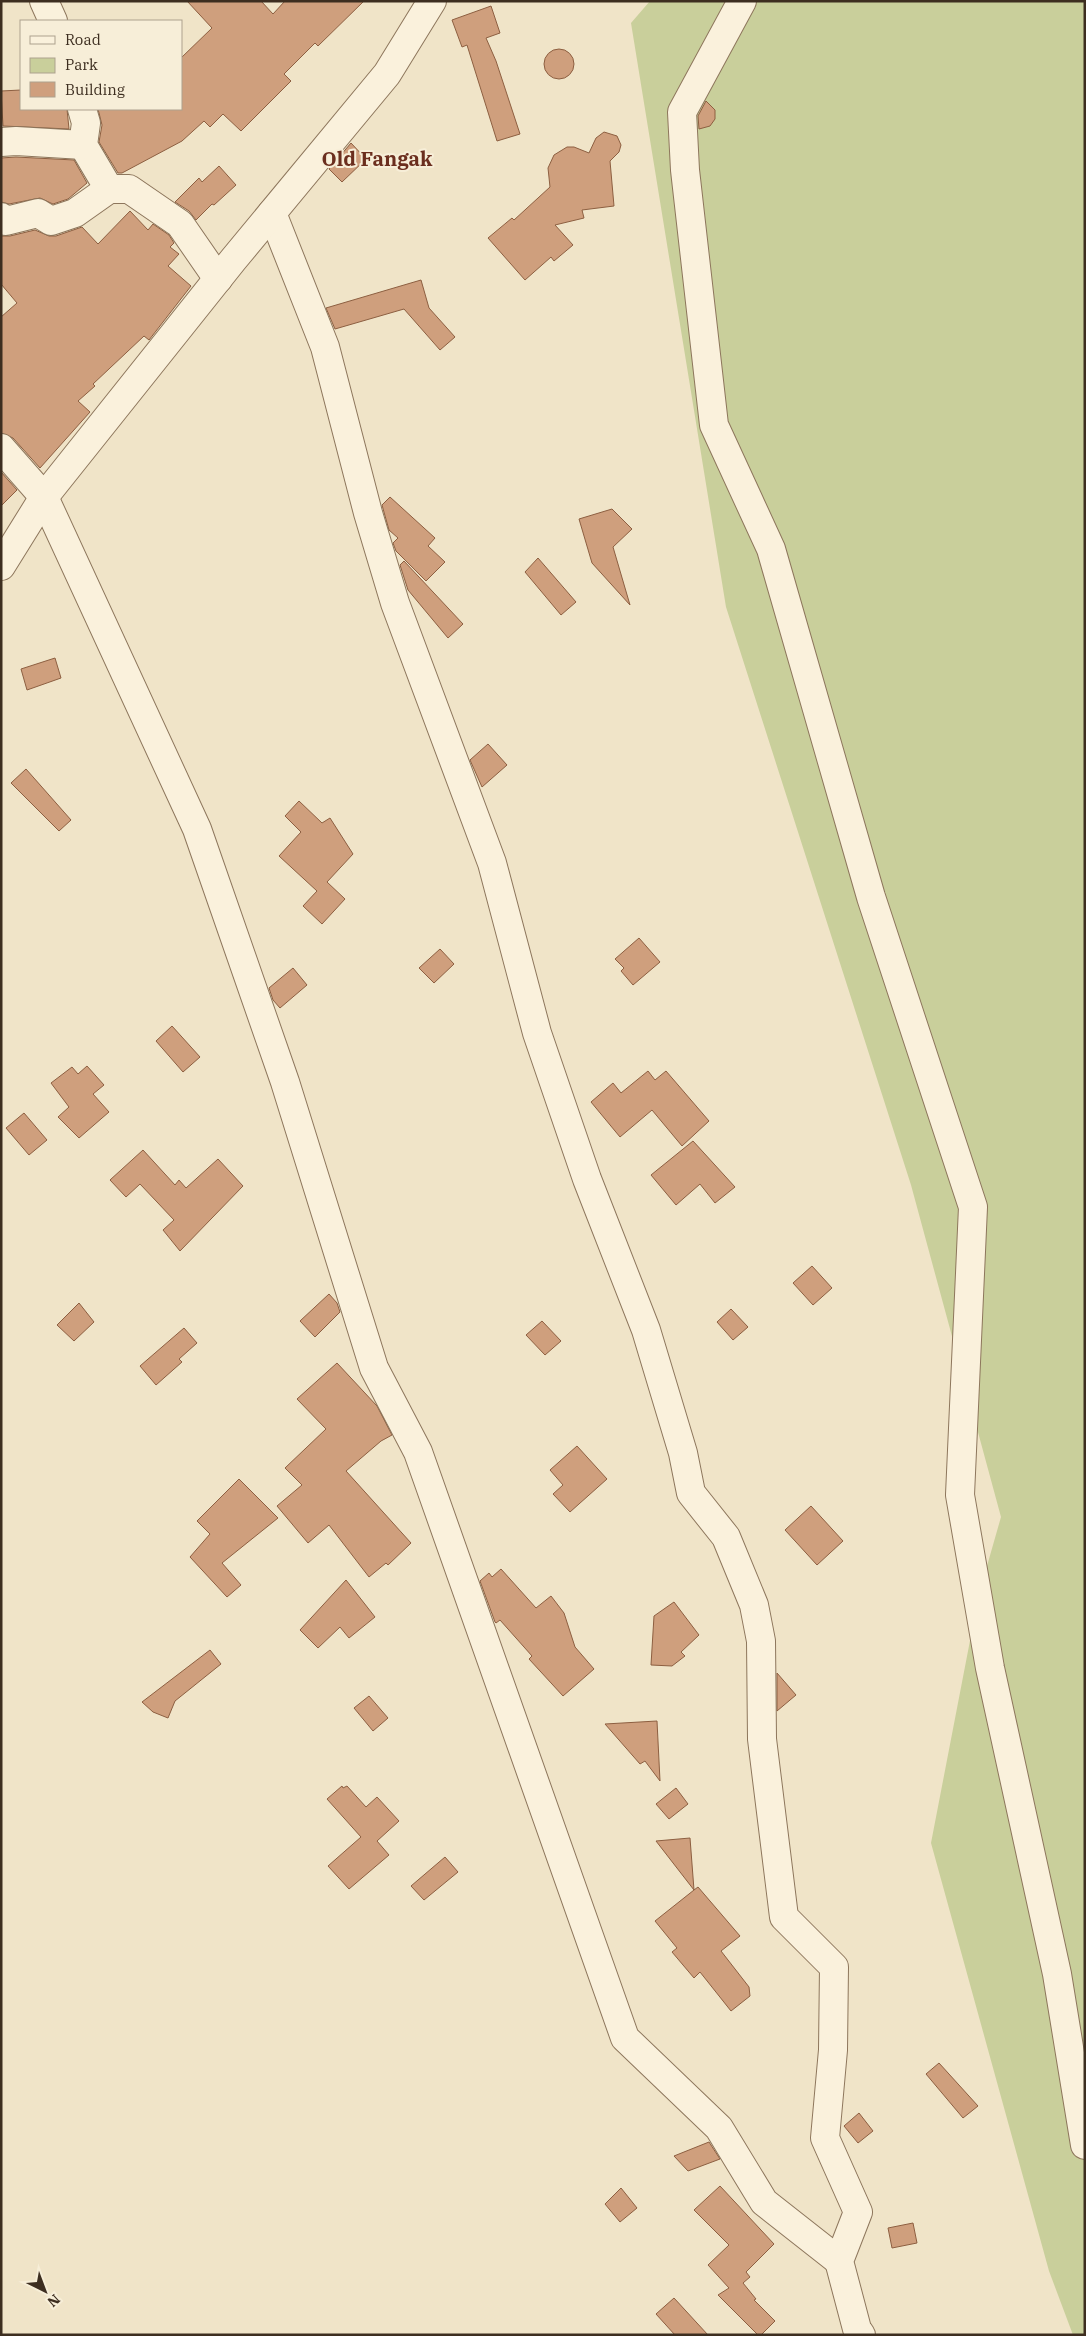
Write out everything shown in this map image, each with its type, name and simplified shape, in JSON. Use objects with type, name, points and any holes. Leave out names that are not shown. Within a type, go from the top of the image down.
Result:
[{"type":"street","points":[[44,1],[54,20]]},
{"type":"street","points":[[1,566],[44,497],[218,278],[387,74],[432,1]]},
{"type":"street","points":[[742,1],[682,112],[686,180],[714,425],[771,549],[871,897],[973,1207],[960,1495],[990,1668],[1057,1974],[1085,2144]]},
{"type":"street","points":[[82,110],[86,122],[83,145],[109,189]]},
{"type":"street","points":[[1,142],[16,141],[83,145]]},
{"type":"street","points":[[1,217],[6,221],[38,212],[51,221],[75,212],[109,189],[129,189],[180,224],[218,278]]},
{"type":"street","points":[[272,213],[325,348],[368,513],[395,603],[492,863],[537,1033],[588,1179],[646,1330],[683,1453],[691,1493],[726,1536],[754,1606],[761,1641],[762,1739],[784,1917],[834,1967],[833,2050],[825,2138],[858,2212],[839,2261],[857,2329],[861,2335]]},
{"type":"street","points":[[1,448],[44,497],[197,829],[285,1082],[374,1368],[418,1452],[625,2038],[718,2128],[764,2202],[839,2261]]},
{"type":"green space","points":[[650,1],[1085,1],[1085,2335],[1073,2335],[1049,2271],[931,1843],[979,1594],[1001,1517],[911,1185],[726,607],[631,23]]},
{"type":"building","points":[[187,1],[261,1],[273,14],[285,1],[364,1],[318,46],[315,43],[284,74],[291,81],[241,131],[223,114],[210,127],[204,121],[182,141],[122,173],[118,173],[99,142],[102,125],[98,110],[182,110],[182,57],[212,28]]},
{"type":"building","points":[[491,6],[500,33],[486,38],[496,61],[520,134],[497,141],[467,45],[462,47],[452,20]]},
{"type":"building","points":[[559,49],[570,53],[574,64],[570,75],[559,79],[548,75],[544,64],[548,53]]},
{"type":"building","points":[[20,90],[20,110],[67,110],[69,129],[3,126],[1,91]]},
{"type":"building","points":[[706,101],[715,110],[715,119],[710,126],[699,129],[698,116]]},
{"type":"building","points":[[604,132],[617,136],[621,145],[619,152],[610,161],[614,206],[582,210],[584,218],[555,225],[573,245],[554,261],[551,257],[525,280],[488,238],[512,218],[514,220],[550,187],[548,168],[554,155],[567,147],[574,147],[589,153],[596,138]]},
{"type":"building","points":[[351,143],[366,159],[342,182],[329,169]]},
{"type":"building","points":[[1,158],[74,160],[87,183],[68,199],[53,204],[40,198],[9,204],[1,202]]},
{"type":"building","points":[[219,166],[236,185],[214,205],[212,204],[196,220],[189,211],[175,202],[199,178],[202,182]]},
{"type":"building","points":[[130,211],[148,230],[153,224],[169,235],[174,243],[170,247],[179,254],[168,266],[191,286],[149,340],[144,336],[93,384],[95,386],[78,401],[90,412],[40,468],[13,438],[1,433],[1,317],[17,303],[1,284],[1,236],[10,236],[35,230],[49,236],[56,236],[82,227],[98,244]]},
{"type":"building","points":[[421,280],[429,308],[455,337],[440,350],[404,309],[335,329],[326,308]]},
{"type":"building","points":[[1,472],[17,490],[1,506]]},
{"type":"building","points":[[390,497],[435,538],[428,546],[445,562],[426,581],[396,551],[393,543],[398,538],[389,530],[382,505]]},
{"type":"building","points":[[612,509],[632,529],[613,547],[630,605],[592,563],[579,519]]},
{"type":"building","points":[[538,558],[576,602],[561,615],[525,572]]},
{"type":"building","points":[[404,561],[463,624],[448,638],[408,590],[400,565]]},
{"type":"building","points":[[55,658],[61,678],[27,690],[21,669]]},
{"type":"building","points":[[488,744],[507,765],[482,787],[470,760]]},
{"type":"building","points":[[26,769],[71,820],[59,831],[11,783]]},
{"type":"building","points":[[299,801],[322,823],[330,818],[353,854],[327,882],[345,899],[322,924],[303,906],[317,891],[279,856],[301,832],[285,816]]},
{"type":"building","points":[[639,938],[660,962],[633,985],[621,971],[624,968],[615,959]]},
{"type":"building","points":[[440,949],[454,964],[434,983],[419,968]]},
{"type":"building","points":[[293,968],[307,985],[280,1008],[273,1000],[269,988]]},
{"type":"building","points":[[172,1026],[200,1057],[183,1072],[156,1041]]},
{"type":"building","points":[[87,1066],[104,1085],[93,1094],[109,1112],[79,1138],[58,1117],[69,1107],[51,1083],[72,1067],[78,1074]]},
{"type":"building","points":[[648,1071],[655,1080],[666,1071],[709,1121],[682,1146],[652,1110],[620,1137],[591,1102],[613,1083],[621,1093]]},
{"type":"building","points":[[24,1113],[47,1140],[29,1155],[6,1128]]},
{"type":"building","points":[[693,1141],[735,1187],[715,1203],[700,1184],[676,1205],[651,1175]]},
{"type":"building","points":[[143,1150],[175,1185],[179,1180],[186,1188],[218,1159],[243,1186],[180,1251],[163,1230],[174,1220],[140,1184],[126,1197],[110,1180]]},
{"type":"building","points":[[812,1266],[832,1288],[813,1305],[793,1283]]},
{"type":"building","points":[[329,1294],[337,1303],[340,1312],[315,1337],[300,1321]]},
{"type":"building","points":[[79,1303],[94,1322],[74,1341],[57,1325]]},
{"type":"building","points":[[731,1309],[748,1327],[733,1340],[717,1322]]},
{"type":"building","points":[[542,1321],[561,1341],[545,1355],[526,1335]]},
{"type":"building","points":[[184,1328],[197,1343],[179,1359],[182,1362],[156,1385],[140,1366]]},
{"type":"building","points":[[337,1363],[377,1406],[392,1435],[381,1441],[346,1471],[411,1543],[388,1565],[386,1563],[369,1577],[329,1525],[308,1543],[277,1506],[302,1485],[285,1468],[326,1429],[297,1399]]},
{"type":"building","points":[[577,1446],[607,1479],[570,1512],[553,1494],[563,1485],[550,1470]]},
{"type":"building","points":[[239,1479],[278,1518],[222,1563],[241,1585],[227,1597],[190,1557],[210,1534],[197,1521]]},
{"type":"building","points":[[811,1506],[843,1541],[817,1565],[785,1530]]},
{"type":"building","points":[[501,1569],[536,1608],[551,1596],[564,1613],[575,1647],[594,1669],[563,1696],[529,1659],[532,1656],[500,1620],[495,1622],[480,1581],[489,1573],[492,1577]]},
{"type":"building","points":[[346,1580],[375,1617],[349,1638],[340,1627],[318,1648],[300,1630]]},
{"type":"building","points":[[674,1602],[699,1635],[681,1652],[685,1656],[672,1666],[651,1665],[654,1616]]},
{"type":"building","points":[[210,1650],[221,1664],[175,1701],[168,1718],[153,1712],[142,1702]]},
{"type":"building","points":[[777,1673],[796,1695],[777,1711]]},
{"type":"building","points":[[369,1696],[388,1718],[373,1731],[354,1708]]},
{"type":"building","points":[[657,1721],[660,1781],[645,1761],[640,1764],[605,1724]]},
{"type":"building","points":[[342,1786],[343,1788],[347,1786],[366,1807],[377,1797],[399,1821],[377,1841],[389,1855],[349,1889],[328,1866],[361,1837],[327,1799]]},
{"type":"building","points":[[676,1788],[688,1804],[669,1819],[656,1804]]},
{"type":"building","points":[[690,1838],[694,1890],[656,1841]]},
{"type":"building","points":[[445,1857],[458,1872],[424,1900],[411,1886]]},
{"type":"building","points":[[698,1887],[740,1936],[721,1951],[749,1987],[750,1996],[731,2011],[700,1972],[694,1978],[672,1952],[677,1948],[655,1921]]},
{"type":"building","points":[[939,2063],[978,2106],[963,2118],[926,2074]]},
{"type":"building","points":[[859,2113],[873,2131],[858,2143],[844,2126]]},
{"type":"building","points":[[709,2142],[720,2159],[688,2171],[674,2156]]},
{"type":"building","points":[[720,2186],[774,2244],[746,2272],[750,2277],[743,2283],[756,2299],[754,2300],[775,2321],[761,2335],[758,2335],[718,2295],[729,2288],[708,2265],[729,2245],[694,2210]]},
{"type":"building","points":[[621,2188],[637,2208],[620,2222],[605,2204]]},
{"type":"building","points":[[913,2223],[917,2243],[892,2248],[888,2228]]},
{"type":"building","points":[[674,2298],[708,2335],[675,2335],[656,2314]]},
{"type":"district","name":"Old Fangak","points":[[377,158]]}]
